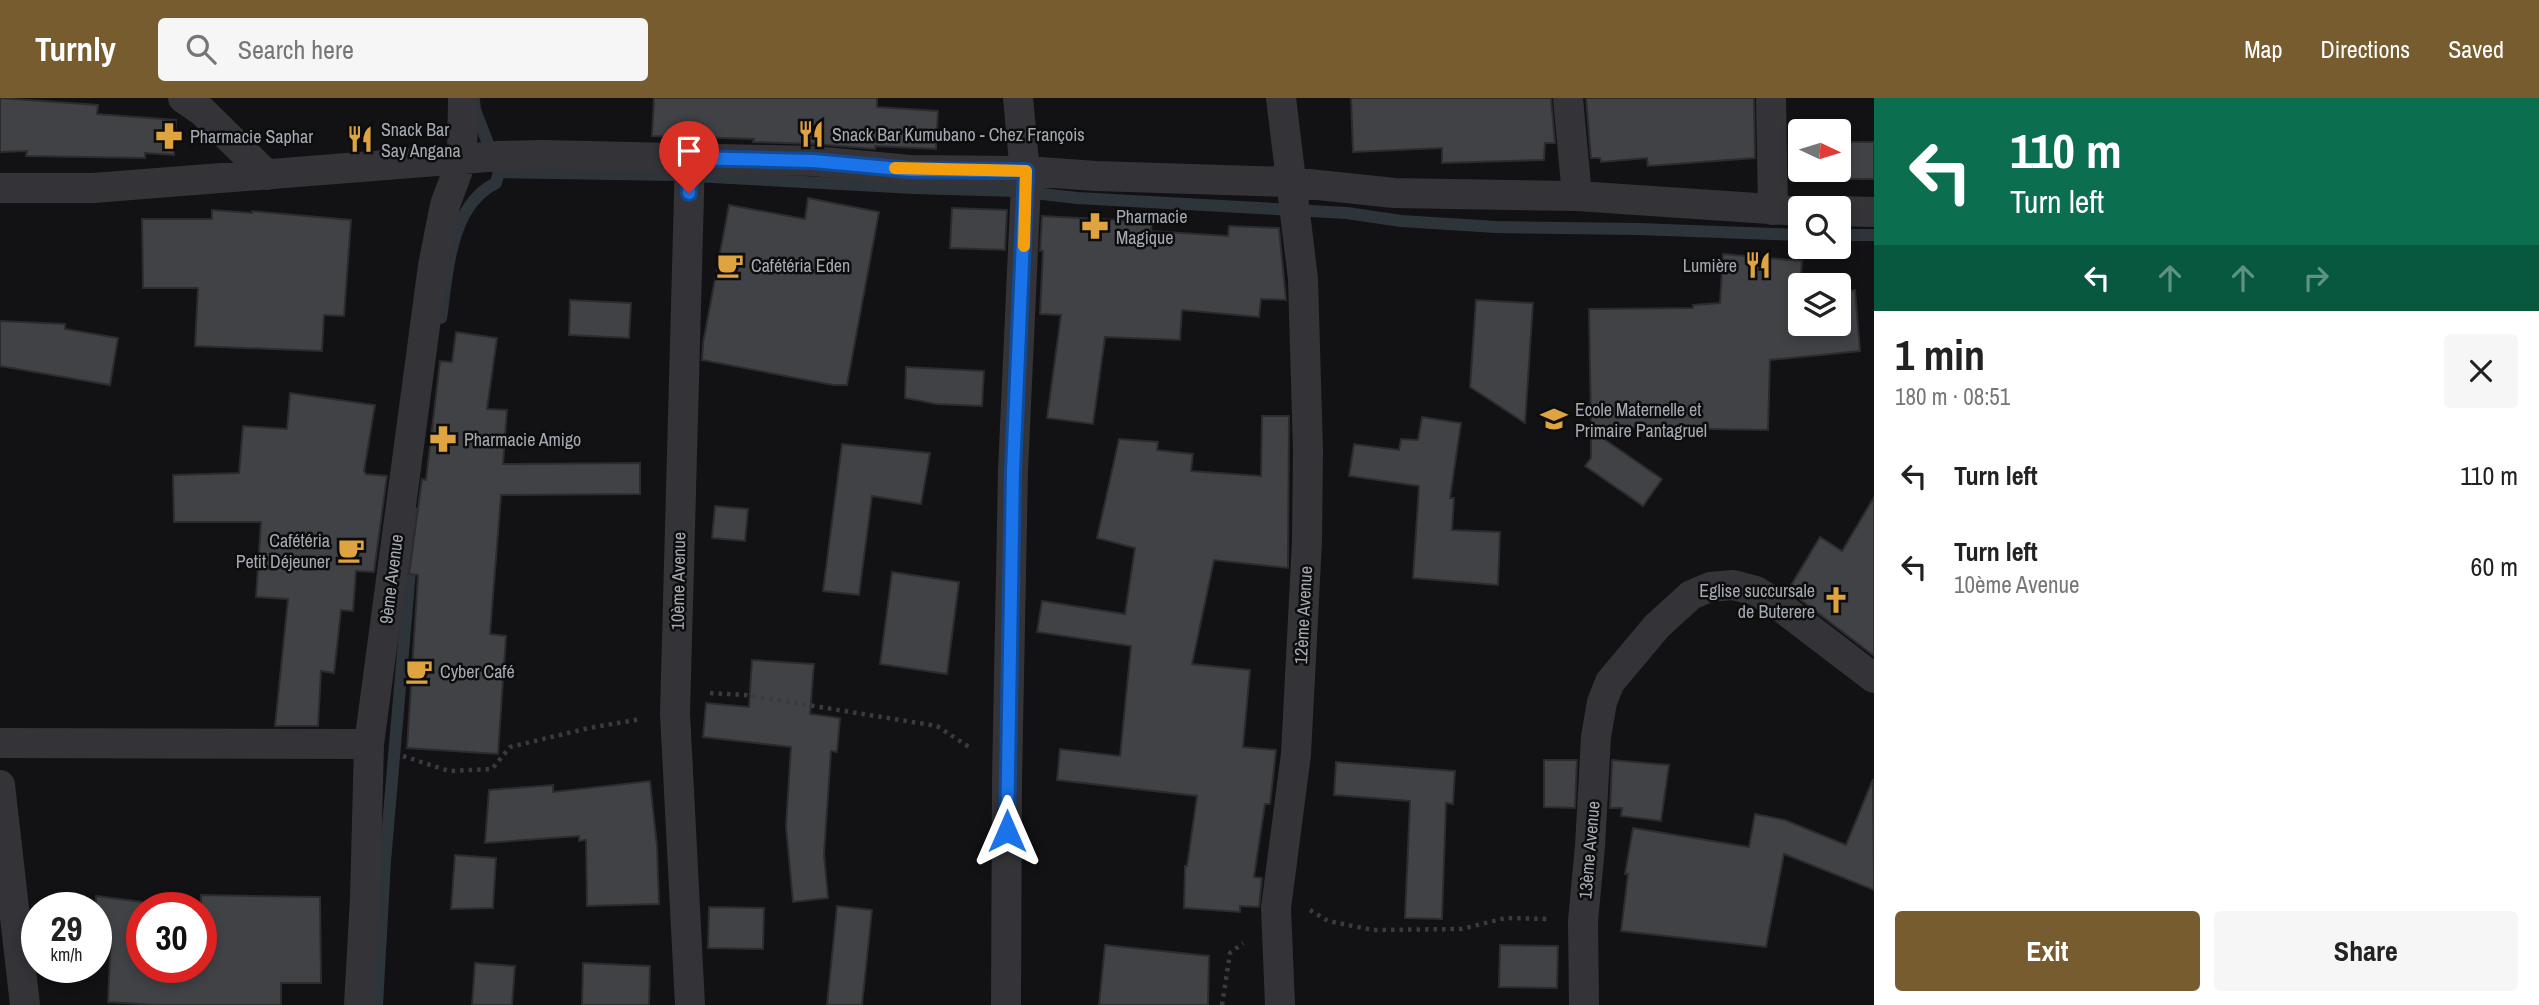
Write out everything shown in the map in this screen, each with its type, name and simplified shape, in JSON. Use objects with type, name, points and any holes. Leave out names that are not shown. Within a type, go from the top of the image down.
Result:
[{"type":"street","points":[[183,98],[202,111],[267,175]]},
{"type":"street","points":[[463,98],[484,157]]},
{"type":"street","points":[[1006,1005],[1012,499],[1026,177],[1018,98]]},
{"type":"street","points":[[1281,98],[1292,187]]},
{"type":"street","points":[[1567,98],[1577,196]]},
{"type":"street","points":[[0,188],[93,188],[484,157],[689,173],[813,161],[1026,177],[1096,176],[1394,193],[1577,196],[1787,210],[1771,98]]},
{"type":"street","name":"9ème Avenue","points":[[359,1005],[369,744],[433,265],[444,205],[484,157]]},
{"type":"street","name":"10ème Avenue","points":[[689,173],[675,713],[691,1005]]},
{"type":"street","name":"12ème Avenue","points":[[1280,1005],[1276,908],[1296,754],[1307,541],[1308,451],[1303,279],[1292,187]]},
{"type":"street","points":[[1851,211],[1874,212]]},
{"type":"street","name":"13ème Avenue","points":[[1583,921],[1596,737],[1602,702],[1610,682],[1657,626],[1691,594],[1710,587],[1733,585],[1756,591],[1874,678]]},
{"type":"street","points":[[0,743],[369,744]]},
{"type":"street","points":[[0,785],[25,1005]]},
{"type":"street","points":[[1583,921],[1584,1005]]},
{"type":"path","name":"13ème Avenue","points":[[1276,908],[1311,910],[1328,921],[1373,930],[1461,929],[1506,918],[1583,921]]},
{"type":"path","points":[[1222,1005],[1230,953],[1275,923],[1276,908]]},
{"type":"building","points":[[0,98],[98,105],[97,114],[176,120],[174,155],[145,153],[145,158],[26,156],[27,151],[0,152]]},
{"type":"building","points":[[654,98],[877,98],[877,107],[938,111],[936,149],[875,146],[875,149],[753,142],[754,139],[652,136]]},
{"type":"building","points":[[1351,98],[1551,98],[1555,143],[1545,143],[1544,160],[1442,163],[1442,148],[1353,152]]},
{"type":"building","points":[[1586,98],[1754,98],[1755,158],[1648,166],[1647,158],[1601,162],[1600,158],[1591,158]]},
{"type":"building","points":[[1852,142],[1874,142],[1874,179],[1852,179]]},
{"type":"building","points":[[808,198],[879,212],[847,385],[833,385],[702,360],[729,205],[805,219]]},
{"type":"building","points":[[952,208],[1007,210],[1005,250],[950,248]]},
{"type":"building","points":[[212,210],[351,220],[344,316],[324,315],[322,351],[195,346],[198,288],[143,288],[142,219],[212,219]]},
{"type":"building","points":[[1042,216],[1152,222],[1151,231],[1228,236],[1229,226],[1279,228],[1286,300],[1261,299],[1259,317],[1182,310],[1180,340],[1105,337],[1093,424],[1047,418],[1061,315],[1040,314]]},
{"type":"building","points":[[1723,254],[1802,261],[1801,273],[1788,273],[1788,336],[1851,336],[1851,290],[1855,290],[1860,351],[1770,360],[1768,430],[1591,427],[1589,309],[1693,308],[1693,305],[1720,303]]},
{"type":"building","points":[[570,300],[631,303],[629,338],[569,335]]},
{"type":"building","points":[[1476,300],[1533,303],[1525,423],[1470,387]]},
{"type":"building","points":[[0,321],[65,324],[65,329],[118,338],[110,385],[0,366]]},
{"type":"building","points":[[456,332],[497,338],[487,409],[507,410],[503,464],[640,463],[640,494],[501,495],[490,634],[506,636],[498,754],[407,748],[418,575],[409,574],[422,479],[426,480],[440,361],[452,362]]},
{"type":"building","points":[[906,367],[984,371],[982,406],[936,404],[905,398]]},
{"type":"building","points":[[290,393],[375,405],[364,471],[366,474],[387,476],[374,572],[356,571],[353,611],[341,610],[334,673],[321,671],[318,726],[275,726],[288,599],[256,597],[261,522],[174,522],[173,475],[239,473],[243,426],[287,429]]},
{"type":"building","points":[[1262,416],[1289,416],[1288,568],[1214,560],[1192,664],[1250,670],[1243,747],[1276,750],[1270,804],[1265,804],[1254,877],[1262,878],[1259,907],[1240,906],[1240,912],[1184,908],[1185,866],[1197,796],[1057,780],[1060,749],[1120,756],[1131,646],[1037,632],[1042,601],[1125,614],[1135,548],[1097,538],[1119,439],[1158,442],[1157,450],[1193,454],[1191,471],[1261,476]]},
{"type":"building","points":[[1422,417],[1461,423],[1450,498],[1454,498],[1452,530],[1500,532],[1498,585],[1413,578],[1419,486],[1349,476],[1354,444],[1399,450],[1401,439],[1418,440]]},
{"type":"building","points":[[1591,430],[1662,479],[1643,506],[1585,466],[1591,458]]},
{"type":"building","points":[[842,444],[930,453],[921,504],[872,496],[859,595],[823,591]]},
{"type":"building","name":"Eglise succursale de Buterere","points":[[1874,497],[1874,656],[1788,590],[1820,537],[1842,551]]},
{"type":"building","points":[[715,506],[748,509],[745,541],[712,538]]},
{"type":"building","points":[[892,572],[959,582],[947,674],[880,664]]},
{"type":"building","points":[[752,660],[814,664],[810,714],[840,718],[837,752],[831,751],[824,854],[828,898],[793,902],[786,826],[791,747],[703,737],[706,703],[749,707]]},
{"type":"building","points":[[1544,760],[1577,760],[1575,808],[1544,807]]},
{"type":"building","points":[[1612,760],[1669,765],[1661,821],[1621,816],[1622,808],[1610,808]]},
{"type":"building","points":[[1336,762],[1455,771],[1453,804],[1446,803],[1442,919],[1405,918],[1410,801],[1334,795]]},
{"type":"building","points":[[1873,779],[1874,890],[1784,854],[1766,947],[1621,931],[1628,874],[1625,874],[1633,828],[1749,847],[1755,814],[1785,820],[1846,845]]},
{"type":"building","points":[[650,781],[657,846],[659,904],[587,906],[586,840],[579,841],[579,836],[485,843],[489,790],[553,785],[553,792]]},
{"type":"building","points":[[455,855],[496,858],[493,908],[451,909]]},
{"type":"building","points":[[217,895],[320,897],[321,983],[281,983],[281,1005],[155,1005],[108,1002],[109,983],[112,983],[112,898],[126,900],[126,983],[217,983]]},
{"type":"building","points":[[837,906],[872,910],[862,1005],[827,1005]]},
{"type":"building","points":[[709,907],[764,908],[763,949],[708,948]]},
{"type":"building","points":[[1105,945],[1209,956],[1208,1005],[1099,1005]]},
{"type":"building","points":[[1500,945],[1558,946],[1557,988],[1499,987]]},
{"type":"building","points":[[475,963],[515,966],[512,1005],[472,1005]]},
{"type":"building","points":[[583,963],[650,966],[649,1005],[582,1005]]},
{"type":"waterway","points":[[441,318],[449,262],[460,224],[480,194],[496,183],[499,172],[475,110],[474,100]]},
{"type":"waterway","points":[[499,172],[675,175],[1016,191],[1077,198],[1347,213],[1401,221],[1496,227],[1788,235]]},
{"type":"waterway","points":[[1851,235],[1874,235]]},
{"type":"waterway","points":[[377,1005],[385,861],[415,513]]},
{"type":"slow traffic","points":[[895,168],[1026,171],[1024,246]]},
{"type":"place","name":"Snack Bar Kumubano - Chez François","points":[[811,134]]},
{"type":"place","name":"Pharmacie Saphar","points":[[169,136]]},
{"type":"place","name":"Snack Bar Say Angana","points":[[360,139]]},
{"type":"place","name":"Pharmacie Magique","points":[[1095,226]]},
{"type":"place","name":"Cafétéria Eden","points":[[730,265]]},
{"type":"place","name":"Lumière","points":[[1758,265]]},
{"type":"place","name":"Ecole Maternelle et Primaire Pantagruel","points":[[1554,419]]},
{"type":"place","name":"Pharmacie Amigo","points":[[443,439]]},
{"type":"place","name":"Cafétéria Petit Déjeuner","points":[[351,550]]},
{"type":"place","name":"Eglise succursale de Buterere","points":[[1836,600]]},
{"type":"place","name":"Cyber Café","points":[[419,671]]},
{"type":"route","points":[[689,193],[690,158],[813,161],[910,170],[1026,171],[1013,471],[1007,831]]}]
